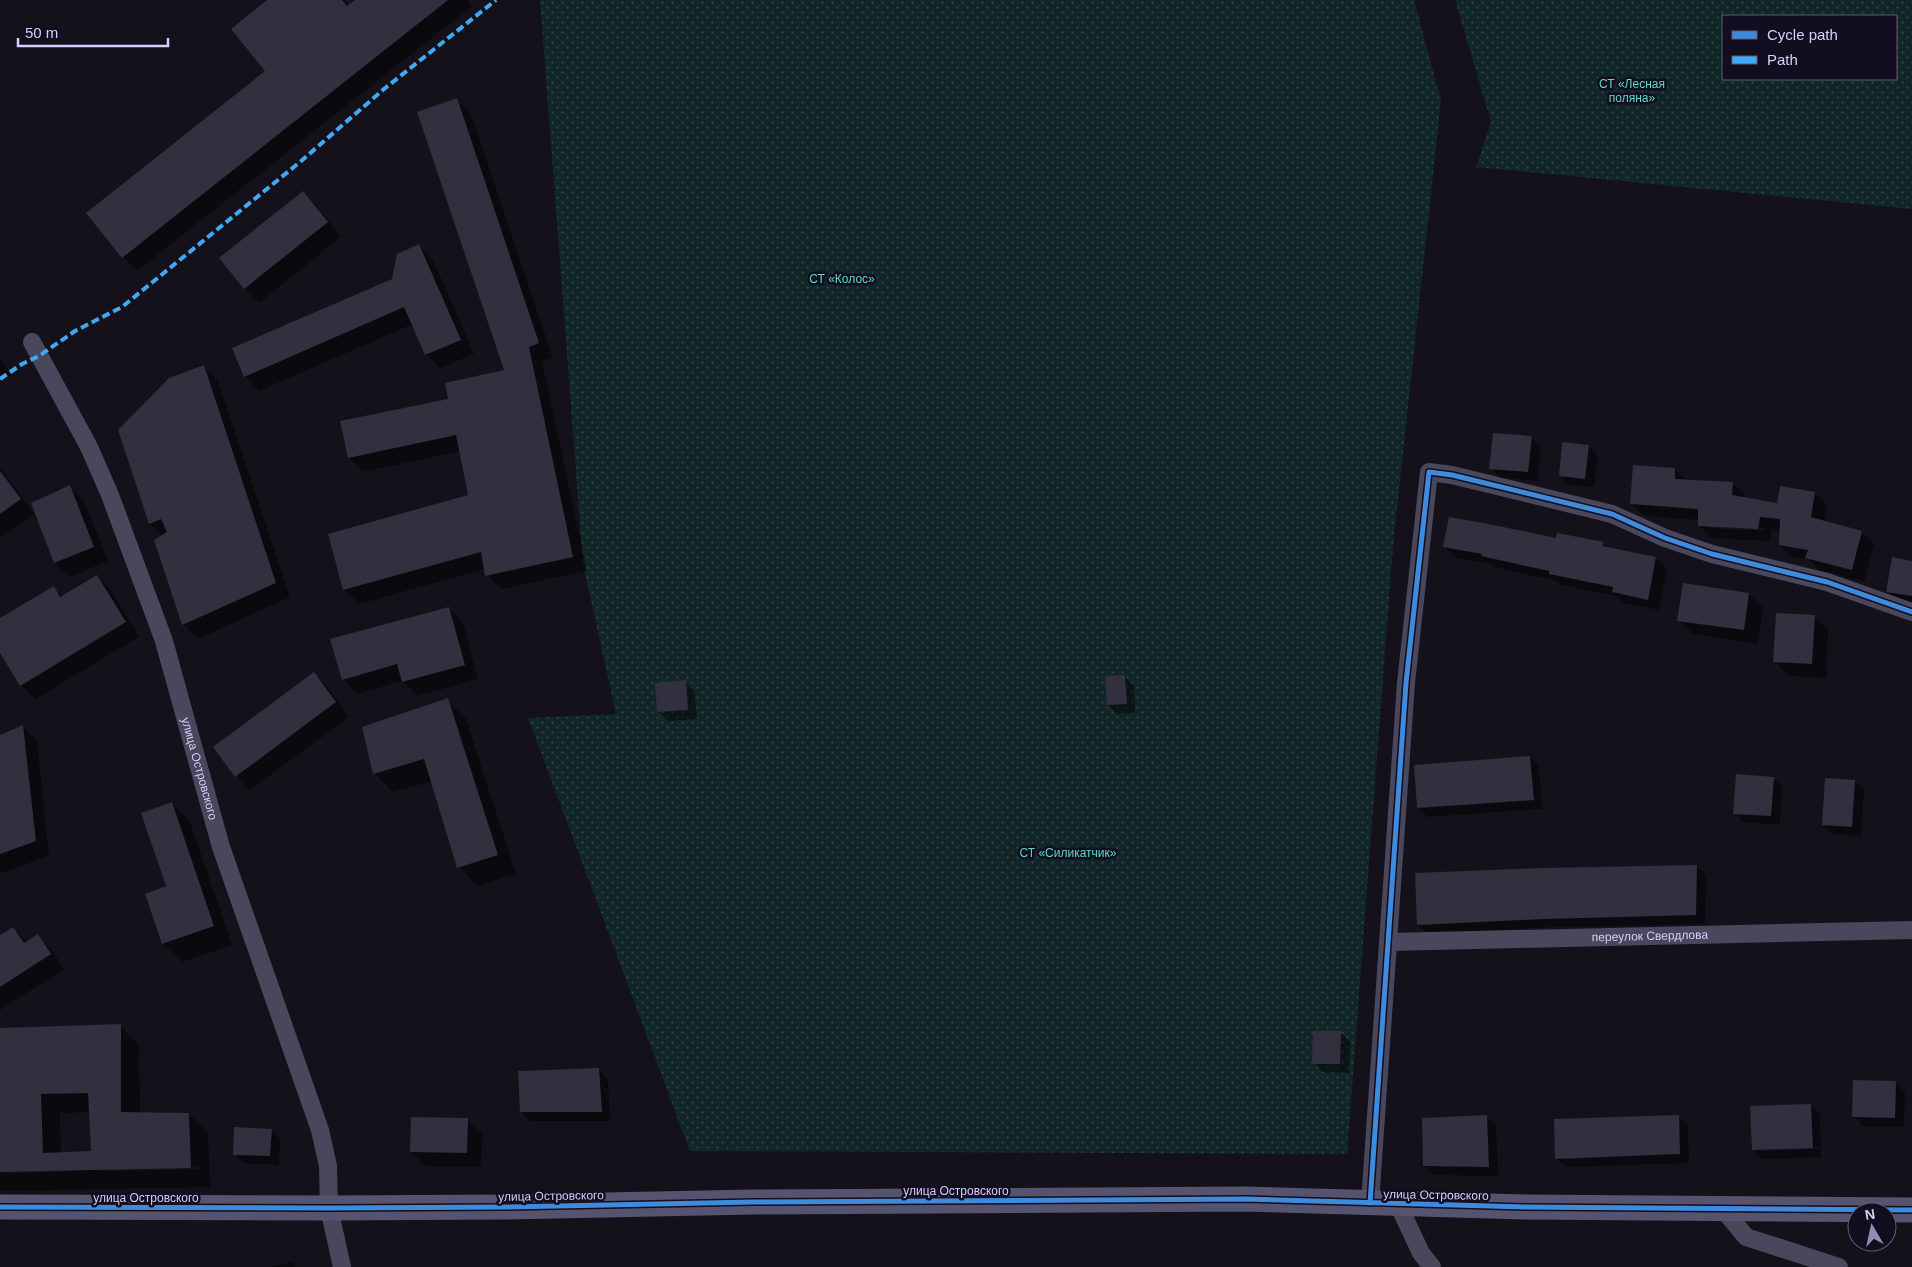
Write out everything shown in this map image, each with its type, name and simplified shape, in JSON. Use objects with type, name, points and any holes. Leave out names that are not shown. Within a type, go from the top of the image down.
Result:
[{"type":"street","name":"улица Островского","points":[[32,342],[89,447],[110,495],[164,641],[221,847],[320,1130],[328,1166],[329,1208]]},
{"type":"street","points":[[1370,1203],[1406,683],[1429,472],[1452,475],[1612,514],[1665,538],[1712,554],[1827,582],[1912,612]]},
{"type":"street","name":"переулок Свердлова","points":[[1389,942],[1912,930]]},
{"type":"street","name":"улица Островского","points":[[0,1207],[504,1207],[753,1202],[1246,1199],[1398,1204],[1912,1210]]},
{"type":"street","points":[[1398,1204],[1421,1253],[1432,1267]]},
{"type":"street","points":[[329,1208],[342,1267]]},
{"type":"street","points":[[1723,1209],[1746,1237],[1839,1267]]},
{"type":"green space","points":[[540,0],[1414,0],[1441,100],[1393,546],[1347,1154],[690,1151],[528,718],[616,714],[583,564]]},
{"type":"green space","name":"СТ «Лесная поляна»","points":[[1455,0],[1912,0],[1912,209],[1476,167],[1491,122]]},
{"type":"building","points":[[267,0],[342,0],[347,6],[355,0],[448,0],[122,258],[86,213],[265,71],[231,29]]},
{"type":"building","points":[[457,98],[539,343],[529,347],[573,557],[485,576],[481,552],[343,590],[328,534],[468,495],[456,435],[348,458],[340,421],[448,399],[445,383],[504,370],[417,112]]},
{"type":"building","points":[[303,191],[328,222],[244,289],[219,258]]},
{"type":"building","points":[[419,244],[461,340],[425,355],[404,307],[244,377],[232,348],[392,279],[397,254]]},
{"type":"building","points":[[204,365],[276,583],[182,625],[154,540],[167,532],[161,519],[149,524],[118,430],[169,378]]},
{"type":"building","points":[[1493,433],[1532,436],[1528,472],[1489,469]]},
{"type":"building","points":[[1562,442],[1589,445],[1585,479],[1559,476]]},
{"type":"building","points":[[1633,465],[1675,468],[1675,479],[1733,482],[1732,495],[1777,503],[1780,486],[1815,492],[1811,517],[1862,531],[1852,570],[1805,558],[1808,550],[1779,545],[1780,519],[1760,517],[1758,529],[1698,526],[1698,509],[1630,504]]},
{"type":"building","points":[[0,471],[21,499],[0,514]]},
{"type":"building","points":[[70,485],[94,547],[54,563],[31,503]]},
{"type":"building","points":[[1449,517],[1556,538],[1557,533],[1604,542],[1603,546],[1656,557],[1648,600],[1612,592],[1613,587],[1549,574],[1549,571],[1481,556],[1482,554],[1443,547]]},
{"type":"building","points":[[1892,557],[1912,561],[1912,596],[1886,592]]},
{"type":"building","points":[[97,575],[126,622],[20,686],[0,653],[0,618],[54,586],[60,597]]},
{"type":"building","points":[[1683,583],[1749,593],[1744,630],[1677,621]]},
{"type":"building","points":[[449,607],[465,665],[402,682],[397,664],[342,680],[330,639]]},
{"type":"building","points":[[1776,613],[1815,615],[1812,664],[1773,662]]},
{"type":"building","points":[[314,672],[336,702],[235,777],[213,747]]},
{"type":"building","points":[[1125,675],[1127,704],[1107,705],[1105,676]]},
{"type":"building","points":[[686,680],[688,710],[657,712],[655,683]]},
{"type":"building","points":[[448,698],[498,855],[457,868],[424,759],[373,774],[362,727]]},
{"type":"building","points":[[23,725],[36,841],[0,854],[0,735]]},
{"type":"building","points":[[1530,756],[1534,800],[1417,808],[1414,765]]},
{"type":"building","points":[[1736,774],[1774,777],[1771,816],[1733,814]]},
{"type":"building","points":[[1825,778],[1855,780],[1852,827],[1822,825]]},
{"type":"building","points":[[172,802],[214,926],[162,944],[145,894],[166,886],[141,813]]},
{"type":"building","points":[[1697,865],[1696,915],[1417,925],[1415,873]]},
{"type":"building","points":[[13,927],[24,943],[38,934],[51,954],[0,987],[0,935]]},
{"type":"building","points":[[121,1024],[121,1112],[189,1113],[191,1168],[0,1172],[0,1028]],"holes":[[[88,1093],[91,1151],[43,1153],[41,1094]]]},
{"type":"building","points":[[1313,1031],[1341,1031],[1340,1064],[1312,1064]]},
{"type":"building","points":[[599,1068],[602,1112],[520,1112],[518,1071]]},
{"type":"building","points":[[1853,1080],[1896,1081],[1895,1118],[1852,1117]]},
{"type":"building","points":[[1811,1104],[1813,1148],[1752,1150],[1750,1106]]},
{"type":"building","points":[[1487,1115],[1489,1167],[1423,1166],[1422,1118]]},
{"type":"building","points":[[1679,1115],[1680,1154],[1555,1159],[1554,1119]]},
{"type":"building","points":[[411,1117],[468,1118],[467,1153],[410,1152]]},
{"type":"building","points":[[234,1127],[272,1129],[270,1156],[233,1155]]},
{"type":"marked path","points":[[0,379],[22,364],[39,356],[75,331],[122,307],[300,162],[384,89],[496,0]]},
{"type":"cycle path","points":[[1370,1203],[1406,683],[1429,472],[1452,475],[1612,514],[1665,538],[1712,554],[1827,582],[1912,612]]},
{"type":"cycle path","points":[[0,1207],[504,1207],[753,1202],[1246,1199],[1525,1207],[1912,1210]]},
{"type":"park label","name":"СТ «Колос»","points":[[842,279]]},
{"type":"park label","name":"СТ «Силикатчик»","points":[[1068,853]]}]
